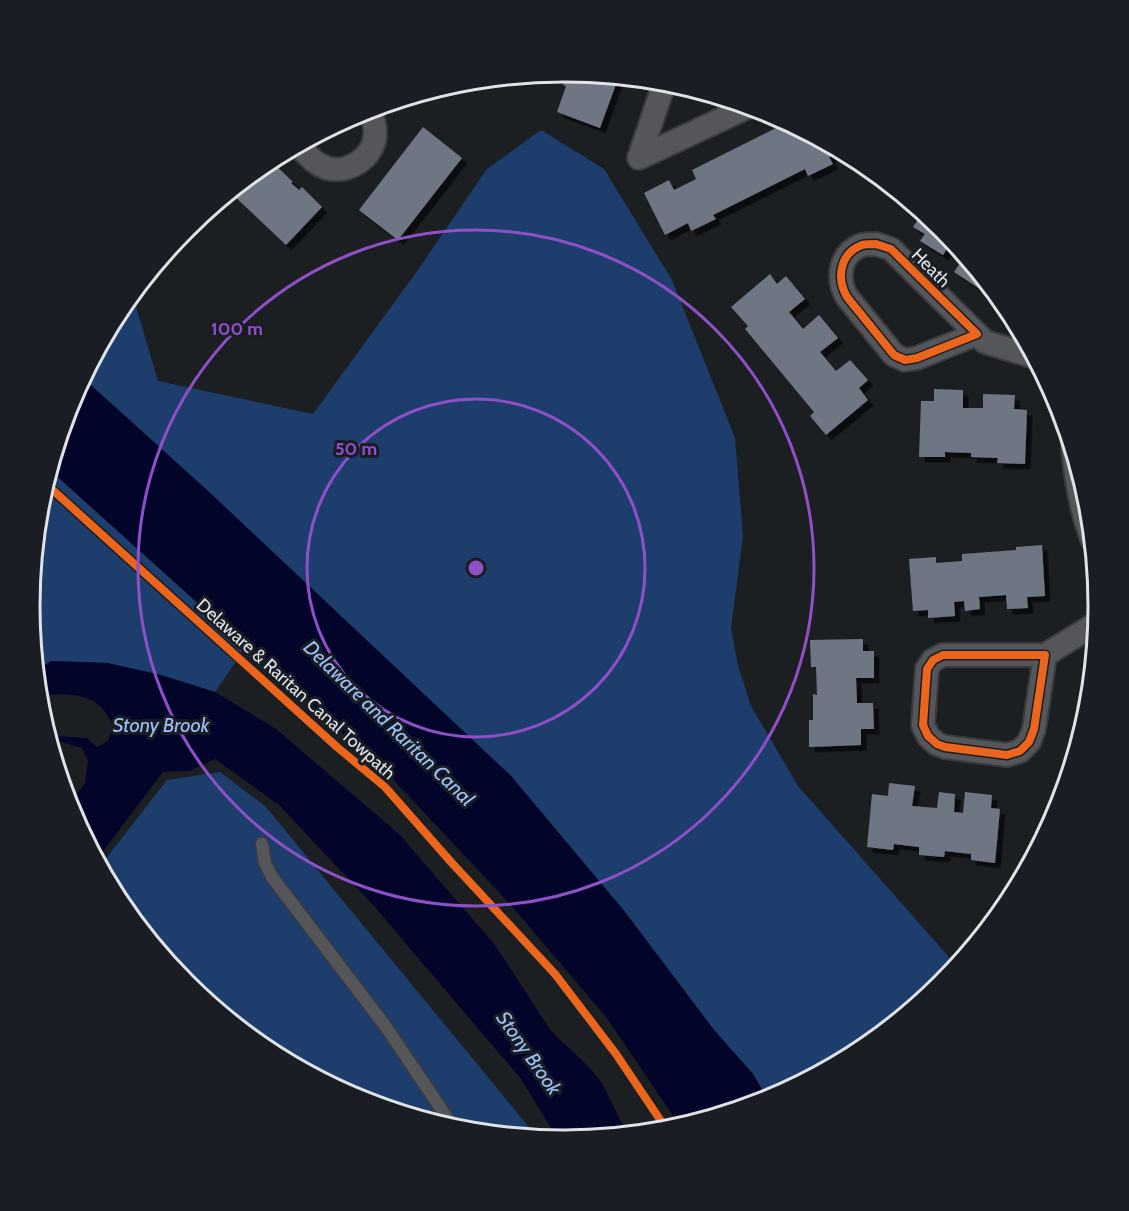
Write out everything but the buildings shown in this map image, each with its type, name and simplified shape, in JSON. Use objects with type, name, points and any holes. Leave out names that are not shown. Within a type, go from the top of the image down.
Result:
[{"type":"street","points":[[662,91],[639,158],[739,111]]},
{"type":"street","points":[[304,151],[315,163],[329,168],[343,169],[357,164],[369,152],[375,138],[375,124],[372,118]]},
{"type":"street","name":"Heath","points":[[977,334],[917,358],[905,360],[894,355],[842,289],[840,275],[843,262],[852,251],[863,245],[876,244],[891,249],[977,334],[985,342],[1023,353]]},
{"type":"street","points":[[1045,655],[1034,729],[1029,742],[1020,751],[1007,755],[945,747],[927,736],[923,725],[927,669],[933,660],[943,655],[1045,655],[1087,628]]},
{"type":"lane","points":[[262,844],[265,863],[272,877],[386,1027],[446,1116]]},
{"type":"shaded area","points":[[541,130],[604,169],[672,280],[735,438],[743,536],[731,628],[738,666],[751,706],[798,786],[949,957],[950,960],[935,976],[910,999],[856,1041],[763,1091],[753,1074],[714,1030],[625,912],[511,776],[208,491],[90,384],[111,343],[136,305],[158,381],[313,414],[415,274],[487,169]]},
{"type":"shaded area","points":[[57,476],[246,647],[215,692],[161,675],[107,663],[51,661],[44,666],[40,606],[45,537]]},
{"type":"shaded area","points":[[220,772],[266,807],[530,1128],[496,1125],[429,1112],[364,1090],[302,1059],[273,1041],[219,999],[194,976],[149,924],[129,897],[106,858],[167,780]]},
{"type":"water","name":"Delaware and Raritan Canal","points":[[90,384],[208,491],[511,776],[625,912],[714,1030],[753,1074],[763,1091],[700,1112],[674,1117],[606,1017],[509,903],[388,774],[57,476],[68,437]]},
{"type":"water","name":"Stony Brook","points":[[51,661],[107,663],[161,675],[215,692],[276,729],[399,834],[495,945],[551,1031],[589,1067],[602,1083],[623,1126],[552,1129],[521,1079],[374,906],[279,805],[215,759],[189,771],[163,772],[103,851],[76,795],[85,783],[88,761],[82,748],[58,741],[57,736],[87,738],[97,747],[108,741],[113,726],[100,706],[92,701],[73,695],[49,695],[44,666]]},
{"type":"cycle path","points":[[876,244],[891,249],[977,334],[917,358],[905,360],[894,355],[847,297],[842,282],[842,267],[849,254],[862,245],[876,244]]},
{"type":"cycle path","name":"Delaware & Raritan Canal Towpath","points":[[54,491],[337,747],[385,787],[555,974],[616,1054],[660,1120]]},
{"type":"cycle path","points":[[943,655],[1045,655],[1034,729],[1029,742],[1020,751],[1007,755],[945,747],[937,744],[928,736],[923,725],[927,669],[933,660],[943,655]]}]
